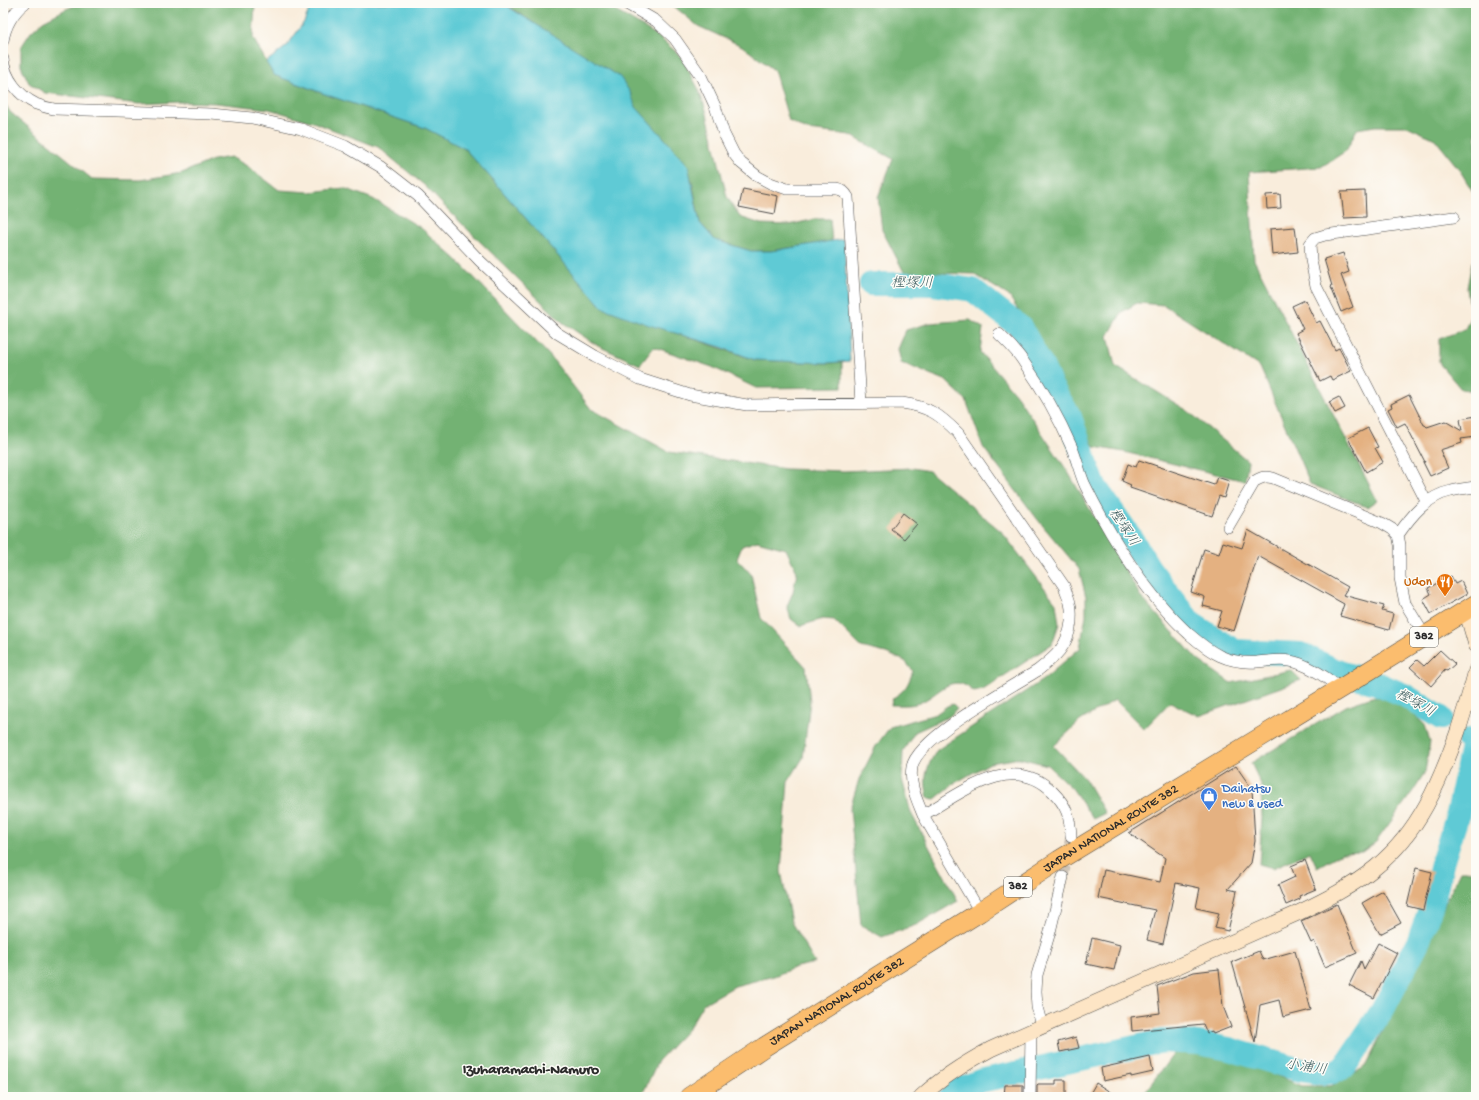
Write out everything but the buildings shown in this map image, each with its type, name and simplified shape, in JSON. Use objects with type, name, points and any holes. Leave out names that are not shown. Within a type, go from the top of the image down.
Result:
[{"type":"highway","name":"JAPAN NATIONAL ROUTE 382","points":[[689,1097],[764,1047],[980,912],[1066,856],[1471,607]]},
{"type":"street","points":[[3,41],[4,32],[12,17],[25,3]]},
{"type":"street","points":[[625,3],[656,21],[675,39],[701,76],[715,106],[724,134],[734,154],[741,163],[757,176],[770,183],[788,189],[837,189],[846,193],[848,197],[861,403]]},
{"type":"street","points":[[3,59],[8,75],[14,86],[25,97],[36,104],[54,109],[212,114],[252,118],[301,129],[344,146],[381,167],[418,196],[480,261],[557,333],[595,356],[640,379],[690,395],[747,405],[902,403],[920,406],[936,413],[958,434],[1064,586],[1071,604],[1072,614],[1070,632],[1064,646],[1051,660],[942,731],[915,758],[912,767],[911,780],[916,799],[923,815],[980,912]]},
{"type":"street","points":[[1427,502],[1316,286],[1311,260],[1310,244],[1315,238],[1325,235],[1454,217]]},
{"type":"street","points":[[1000,334],[1023,360],[1053,411],[1072,448],[1085,484],[1125,557],[1161,604],[1183,627],[1210,650],[1230,660],[1247,662],[1290,661],[1308,668],[1328,679],[1346,685]]},
{"type":"street","points":[[1228,527],[1255,481],[1262,477],[1268,477],[1367,516],[1387,526],[1398,535],[1400,545],[1400,578],[1405,603],[1424,636]]},
{"type":"street","points":[[1398,535],[1416,511],[1436,496],[1450,491],[1476,487]]},
{"type":"street","points":[[1471,607],[1476,645]]},
{"type":"street","points":[[921,1097],[946,1075],[991,1049],[1298,913],[1328,898],[1376,867],[1401,842],[1414,826],[1426,806],[1451,750],[1476,670]]},
{"type":"street","points":[[923,815],[982,781],[996,776],[1021,775],[1035,778],[1048,787],[1059,798],[1068,811],[1071,825],[1071,836]]},
{"type":"street","points":[[1030,1097],[1031,1059],[1036,1029],[1037,975],[1050,932],[1063,877]]},
{"type":"green space","points":[[82,3],[255,3],[253,38],[274,75],[330,96],[425,128],[465,149],[603,308],[755,360],[828,363],[842,362],[842,387],[756,388],[712,367],[654,347],[640,365],[598,346],[562,322],[424,185],[378,147],[313,122],[269,109],[216,103],[180,102],[139,104],[45,93],[29,83],[21,66],[21,47],[31,32],[43,21],[66,9]]},
{"type":"green space","points":[[505,3],[602,3],[655,34],[681,56],[698,88],[706,110],[727,197],[740,217],[761,224],[789,225],[816,219],[830,219],[832,241],[771,251],[751,251],[715,240],[700,223],[692,181],[665,139],[635,107],[630,92]]},
{"type":"green space","points":[[670,3],[1476,3],[1476,197],[1459,169],[1435,139],[1407,126],[1375,126],[1357,129],[1346,151],[1321,167],[1249,172],[1254,260],[1377,500],[1367,507],[1310,484],[1260,367],[1164,305],[1137,303],[1122,312],[1108,336],[1115,366],[1188,411],[1248,461],[1245,481],[1124,452],[1094,447],[1054,366],[1009,296],[974,274],[904,272],[882,230],[878,197],[893,159],[850,135],[807,130],[789,121],[774,70],[742,46],[698,26]]},
{"type":"green space","points":[[3,100],[10,112],[92,179],[140,180],[182,173],[213,160],[231,157],[247,166],[279,190],[310,192],[344,188],[373,199],[421,228],[458,261],[550,356],[591,409],[669,452],[786,469],[844,471],[912,468],[929,471],[1002,532],[1056,603],[1059,624],[1052,644],[983,690],[974,692],[959,683],[952,684],[946,686],[919,703],[909,705],[891,705],[893,698],[906,687],[913,671],[905,661],[886,653],[861,647],[834,620],[823,619],[800,626],[791,619],[787,606],[793,592],[797,572],[786,549],[757,541],[742,546],[737,559],[751,574],[761,618],[806,667],[810,701],[803,758],[788,782],[781,871],[791,922],[815,963],[796,967],[774,976],[735,986],[703,1004],[688,1029],[658,1061],[641,1097],[3,1097]]},
{"type":"green space","points":[[1476,261],[1476,391],[1461,389],[1439,363],[1439,339],[1465,329],[1471,316],[1467,288],[1472,262]]},
{"type":"green space","points":[[970,320],[983,328],[980,352],[1017,396],[1068,472],[1141,597],[1198,660],[1231,683],[1291,670],[1301,680],[1199,716],[1170,702],[1144,729],[1115,700],[1080,721],[1054,746],[1085,779],[1105,813],[1093,819],[1072,788],[1047,765],[1020,758],[990,763],[955,783],[935,799],[928,798],[926,773],[937,750],[1044,679],[1080,648],[1086,615],[1086,597],[1079,569],[1038,520],[983,447],[966,400],[945,380],[901,363],[898,349],[906,330],[930,323]]},
{"type":"green space","points":[[1375,696],[1400,702],[1425,725],[1430,742],[1425,772],[1413,791],[1376,842],[1362,852],[1342,853],[1317,867],[1310,852],[1273,868],[1259,864],[1262,818],[1261,784],[1251,763],[1346,706]]},
{"type":"green space","points":[[953,704],[957,708],[950,716],[915,732],[903,751],[902,779],[911,813],[958,901],[916,925],[882,937],[861,925],[850,809],[859,779],[876,746],[890,727],[936,714],[947,706]]},
{"type":"green space","points":[[1460,871],[1476,871],[1476,1097],[1141,1097],[1175,1052],[1194,1052],[1242,1061],[1302,1086],[1331,1086],[1365,1067],[1420,957]]},
{"type":"water","points":[[312,3],[505,3],[510,8],[620,77],[630,92],[636,107],[688,165],[700,223],[715,240],[751,251],[771,251],[844,239],[850,361],[828,363],[755,360],[721,347],[649,325],[603,308],[465,149],[425,128],[330,96],[274,75],[266,62],[287,46],[304,22]]},
{"type":"waterway","name":"樫塚川","points":[[871,284],[932,284],[973,290],[1021,328],[1051,386],[1070,417],[1094,485],[1129,535],[1149,568],[1191,623],[1235,651],[1300,654],[1339,672],[1376,683],[1404,695],[1441,718]]},
{"type":"waterway","points":[[1473,743],[1476,735]]},
{"type":"waterway","name":"小浦川","points":[[951,1097],[958,1090],[980,1081],[1163,1041],[1198,1043],[1229,1049],[1300,1070],[1320,1073],[1334,1072],[1345,1066],[1382,1011],[1419,940],[1433,901],[1443,860],[1458,814],[1473,743],[1469,740]]},
{"type":"tunnel","points":[[1063,877],[1071,836]]},
{"type":"place","name":"Udon","points":[[1445,597]]},
{"type":"place","name":"Daihatsu new & used","points":[[1209,811]]},
{"type":"district","name":"Izuharamachi-Namuro","points":[[531,1070]]}]
